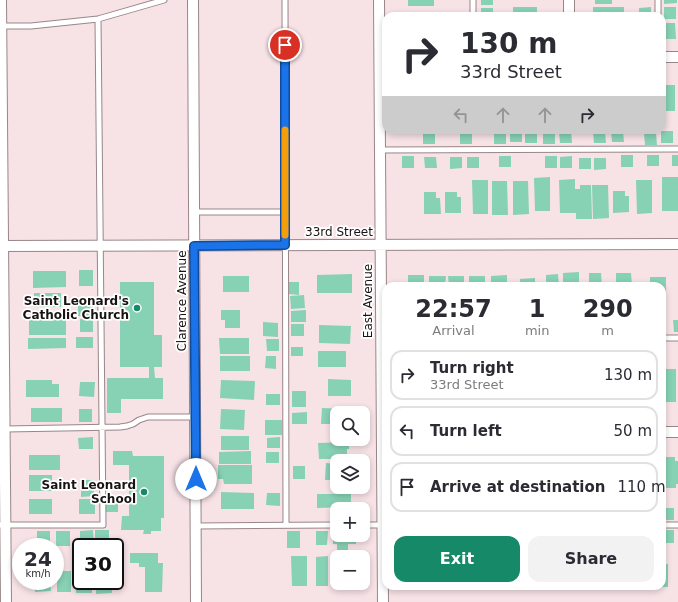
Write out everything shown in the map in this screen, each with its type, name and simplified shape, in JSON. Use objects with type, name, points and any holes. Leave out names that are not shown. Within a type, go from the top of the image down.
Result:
[{"type":"street","points":[[1,0],[2,246],[5,429],[3,525],[6,602]]},
{"type":"street","name":"Clarence Avenue","points":[[192,0],[196,602]]},
{"type":"street","name":"East Avenue","points":[[380,0],[382,38]]},
{"type":"street","points":[[569,0],[570,12]]},
{"type":"street","points":[[666,57],[678,57]]},
{"type":"street","name":"East Avenue","points":[[382,88],[380,150],[382,282]]},
{"type":"street","name":"33rd Street","points":[[2,246],[678,244]]},
{"type":"street","points":[[666,432],[678,432]]},
{"type":"street","name":"East Avenue","points":[[383,590],[383,602]]},
{"type":"lane","points":[[2,26],[31,26],[98,19],[164,0]]},
{"type":"lane","points":[[285,0],[286,525]]},
{"type":"lane","points":[[473,0],[473,12]]},
{"type":"lane","points":[[658,0],[658,12]]},
{"type":"lane","points":[[3,525],[103,525],[98,19]]},
{"type":"lane","points":[[380,150],[678,149]]},
{"type":"lane","points":[[194,212],[285,212]]},
{"type":"lane","points":[[666,338],[678,338]]},
{"type":"lane","points":[[5,429],[127,426],[148,417],[195,417]]},
{"type":"lane","points":[[196,526],[330,525]]},
{"type":"lane","points":[[370,525],[382,525]]},
{"type":"lane","points":[[666,525],[678,525]]},
{"type":"building","points":[[408,0],[434,0],[434,6],[408,6]]},
{"type":"building","points":[[481,0],[493,0],[493,5],[481,5]]},
{"type":"building","points":[[595,0],[612,0],[612,4],[595,4]]},
{"type":"building","points":[[664,0],[677,0],[677,3],[664,4]]},
{"type":"building","points":[[513,7],[537,7],[537,12],[513,12]]},
{"type":"building","points":[[593,7],[624,7],[624,12],[593,12]]},
{"type":"building","points":[[651,7],[651,12],[639,12],[639,8]]},
{"type":"building","points":[[664,7],[676,7],[676,19],[666,19],[666,12],[664,12]]},
{"type":"building","points":[[481,8],[493,8],[493,12],[481,12]]},
{"type":"building","points":[[666,23],[675,23],[676,39],[666,39]]},
{"type":"building","points":[[666,85],[675,85],[675,111],[666,111]]},
{"type":"building","points":[[666,131],[673,131],[673,143],[661,143],[661,134],[666,134]]},
{"type":"building","points":[[423,134],[435,134],[435,144],[423,144]]},
{"type":"building","points":[[460,134],[472,134],[472,144],[460,144]]},
{"type":"building","points":[[494,134],[506,134],[506,144],[494,144]]},
{"type":"building","points":[[510,134],[522,134],[522,142],[510,142]]},
{"type":"building","points":[[525,134],[537,134],[537,143],[525,143]]},
{"type":"building","points":[[543,134],[555,134],[555,144],[543,144]]},
{"type":"building","points":[[559,134],[571,134],[572,143],[560,143]]},
{"type":"building","points":[[593,134],[605,134],[606,143],[594,143]]},
{"type":"building","points":[[611,134],[623,134],[624,142],[612,142]]},
{"type":"building","points":[[644,134],[656,134],[657,145],[645,145]]},
{"type":"building","points":[[621,155],[633,155],[633,167],[621,167]]},
{"type":"building","points":[[647,155],[659,155],[659,166],[647,166]]},
{"type":"building","points":[[672,155],[678,155],[678,166],[672,166]]},
{"type":"building","points":[[402,156],[414,156],[414,168],[402,168]]},
{"type":"building","points":[[499,156],[511,156],[511,167],[499,167]]},
{"type":"building","points":[[545,156],[557,156],[557,168],[545,168]]},
{"type":"building","points":[[572,156],[572,168],[560,168],[560,157]]},
{"type":"building","points":[[424,157],[436,157],[437,168],[425,168]]},
{"type":"building","points":[[450,157],[462,157],[462,168],[450,169]]},
{"type":"building","points":[[467,157],[479,157],[479,168],[467,168]]},
{"type":"building","points":[[579,158],[591,158],[591,169],[579,169]]},
{"type":"building","points":[[594,158],[606,158],[606,169],[594,170]]},
{"type":"building","points":[[550,177],[550,211],[535,211],[534,178]]},
{"type":"building","points":[[662,177],[678,177],[678,211],[662,211]]},
{"type":"building","points":[[575,179],[575,189],[580,189],[580,185],[591,185],[592,219],[576,219],[576,213],[560,213],[559,180]]},
{"type":"building","points":[[472,180],[488,180],[488,214],[473,214]]},
{"type":"building","points":[[636,180],[652,180],[652,213],[637,214]]},
{"type":"building","points":[[492,181],[507,181],[508,215],[492,215]]},
{"type":"building","points":[[513,181],[528,181],[529,214],[513,215]]},
{"type":"building","points":[[592,185],[608,185],[609,218],[593,219]]},
{"type":"building","points":[[613,191],[625,191],[625,196],[629,196],[629,212],[613,213]]},
{"type":"building","points":[[424,192],[436,192],[436,198],[440,198],[441,214],[424,214]]},
{"type":"building","points":[[445,192],[457,192],[457,197],[461,197],[461,213],[445,213]]},
{"type":"building","points":[[79,270],[93,270],[93,286],[79,286]]},
{"type":"building","points":[[33,271],[66,271],[66,287],[33,288]]},
{"type":"building","points":[[579,272],[579,282],[563,282],[563,273]]},
{"type":"building","points":[[589,273],[601,273],[602,282],[589,282]]},
{"type":"building","points":[[616,273],[631,273],[632,282],[616,282]]},
{"type":"building","points":[[352,274],[352,293],[317,293],[317,275]]},
{"type":"building","points":[[558,274],[559,282],[546,282],[546,275]]},
{"type":"building","points":[[408,275],[424,275],[424,282],[408,282]]},
{"type":"building","points":[[507,275],[507,282],[491,282],[491,276]]},
{"type":"building","points":[[223,276],[249,276],[249,292],[223,292]]},
{"type":"building","points":[[429,276],[446,276],[445,282],[429,282]]},
{"type":"building","points":[[448,276],[464,276],[464,282],[449,282]]},
{"type":"building","points":[[469,276],[485,276],[485,282],[469,282]]},
{"type":"building","points":[[650,277],[666,277],[666,282],[650,282]]},
{"type":"building","points":[[535,278],[535,282],[520,282],[520,279]]},
{"type":"building","name":"Saint Leonard's Catholic Church","points":[[120,282],[154,282],[154,335],[162,335],[162,367],[154,367],[155,378],[163,378],[163,399],[121,399],[121,413],[107,413],[107,378],[149,378],[149,367],[120,367]]},
{"type":"building","points":[[289,282],[299,282],[299,295],[289,294]]},
{"type":"building","points":[[34,293],[61,293],[61,307],[34,307]]},
{"type":"building","points":[[304,295],[305,308],[291,309],[290,296]]},
{"type":"building","points":[[78,301],[93,302],[92,317],[78,316]]},
{"type":"building","points":[[221,310],[240,310],[240,328],[225,328],[225,320],[221,320]]},
{"type":"building","points":[[306,310],[306,322],[291,322],[291,311]]},
{"type":"building","points":[[29,319],[66,319],[66,335],[29,335]]},
{"type":"building","points":[[80,319],[93,319],[93,332],[80,332]]},
{"type":"building","points":[[673,320],[678,320],[678,332],[674,332]]},
{"type":"building","points":[[263,322],[278,323],[278,337],[263,336]]},
{"type":"building","points":[[291,324],[304,324],[304,336],[291,336]]},
{"type":"building","points":[[319,325],[351,326],[350,344],[319,343]]},
{"type":"building","points":[[76,337],[93,337],[93,348],[76,348]]},
{"type":"building","points":[[28,338],[66,338],[66,348],[28,349]]},
{"type":"building","points":[[219,338],[249,338],[249,354],[220,354]]},
{"type":"building","points":[[266,339],[279,339],[279,351],[267,351]]},
{"type":"building","points":[[291,347],[303,347],[303,356],[291,356]]},
{"type":"building","points":[[318,351],[346,351],[346,367],[318,367]]},
{"type":"building","points":[[220,356],[250,356],[250,371],[220,371]]},
{"type":"building","points":[[266,356],[276,356],[276,369],[265,368]]},
{"type":"building","points":[[666,369],[676,369],[676,402],[666,402]]},
{"type":"building","points":[[328,379],[351,380],[351,396],[328,396]]},
{"type":"building","points":[[26,380],[52,380],[52,384],[59,384],[59,397],[26,397]]},
{"type":"building","points":[[221,380],[255,381],[254,400],[220,398]]},
{"type":"building","points":[[80,382],[95,382],[94,397],[79,396]]},
{"type":"building","points":[[292,391],[306,391],[306,407],[292,407]]},
{"type":"building","points":[[266,394],[280,394],[280,405],[266,405]]},
{"type":"building","points":[[31,408],[62,408],[62,422],[31,422]]},
{"type":"building","points":[[322,408],[330,408],[330,424],[321,424]]},
{"type":"building","points":[[79,409],[92,409],[92,422],[79,422]]},
{"type":"building","points":[[221,409],[245,410],[244,430],[220,429]]},
{"type":"building","points":[[307,412],[307,424],[292,424],[292,413]]},
{"type":"building","points":[[265,420],[282,420],[282,435],[265,435]]},
{"type":"building","points":[[221,436],[249,436],[249,450],[221,450]]},
{"type":"building","points":[[93,437],[93,449],[79,449],[78,438]]},
{"type":"building","points":[[280,437],[280,448],[267,448],[267,438]]},
{"type":"building","points":[[318,443],[330,443],[330,446],[349,446],[349,449],[347,449],[347,454],[330,454],[330,459],[319,459]]},
{"type":"building","points":[[113,451],[132,451],[133,456],[164,456],[164,518],[161,518],[161,531],[151,531],[151,534],[143,534],[144,530],[121,530],[122,516],[129,516],[129,465],[113,465]]},
{"type":"building","points":[[251,451],[251,464],[219,464],[219,452]]},
{"type":"building","points":[[266,452],[279,452],[279,463],[266,463]]},
{"type":"building","points":[[29,455],[60,455],[60,470],[29,470]]},
{"type":"building","points":[[666,457],[675,457],[675,461],[678,461],[678,484],[676,484],[676,488],[666,488]]},
{"type":"building","points":[[326,463],[330,463],[330,480],[325,480]]},
{"type":"building","points":[[218,465],[252,465],[252,484],[224,484],[223,479],[218,479]]},
{"type":"building","points":[[293,466],[305,466],[305,479],[293,479]]},
{"type":"building","points":[[29,475],[52,475],[52,491],[29,491]]},
{"type":"building","points":[[81,480],[94,480],[94,496],[81,497]]},
{"type":"building","points":[[221,492],[254,493],[254,509],[221,509]]},
{"type":"building","points":[[267,493],[280,493],[280,506],[266,505]]},
{"type":"building","points":[[317,494],[351,494],[351,502],[330,502],[330,508],[317,508]]},
{"type":"building","points":[[105,496],[118,496],[118,512],[105,512]]},
{"type":"building","points":[[29,499],[52,499],[52,514],[29,514]]},
{"type":"building","points":[[79,499],[95,499],[95,514],[79,514]]},
{"type":"building","points":[[666,508],[674,508],[674,520],[666,520]]},
{"type":"building","points":[[93,530],[94,538],[80,538],[80,531]]},
{"type":"building","points":[[95,530],[109,530],[109,538],[95,538]]},
{"type":"building","points":[[666,530],[674,530],[674,543],[666,543]]},
{"type":"building","points":[[37,531],[50,531],[50,538],[37,538]]},
{"type":"building","points":[[56,531],[70,531],[70,546],[64,546],[64,538],[56,538]]},
{"type":"building","points":[[287,531],[300,531],[300,548],[287,548]]},
{"type":"building","points":[[316,531],[328,531],[327,545],[316,545]]},
{"type":"building","points":[[333,542],[356,542],[356,544],[348,544],[348,550],[337,550],[337,544],[333,544]]},
{"type":"building","points":[[130,553],[158,553],[158,563],[163,563],[162,592],[145,592],[145,567],[139,567],[139,563],[130,563]]},
{"type":"building","points":[[291,556],[307,556],[307,586],[292,586]]},
{"type":"building","points":[[328,556],[328,586],[316,586],[316,557]]},
{"type":"building","points":[[666,564],[668,564],[668,587],[666,587]]},
{"type":"building","points":[[64,571],[71,571],[71,592],[57,592],[57,590],[64,590]]},
{"type":"building","points":[[35,590],[51,591],[35,592]]},
{"type":"building","points":[[76,590],[92,590],[92,593],[76,593]]},
{"type":"building","points":[[96,590],[112,590],[112,593],[96,594]]},
{"type":"slow traffic","points":[[285,130],[285,235]]},
{"type":"place","name":"Saint Leonard's Catholic Church","points":[[137,308]]},
{"type":"place","name":"Saint Leonard School","points":[[144,492]]},
{"type":"route","points":[[196,479],[194,246],[285,245],[285,45]]}]
